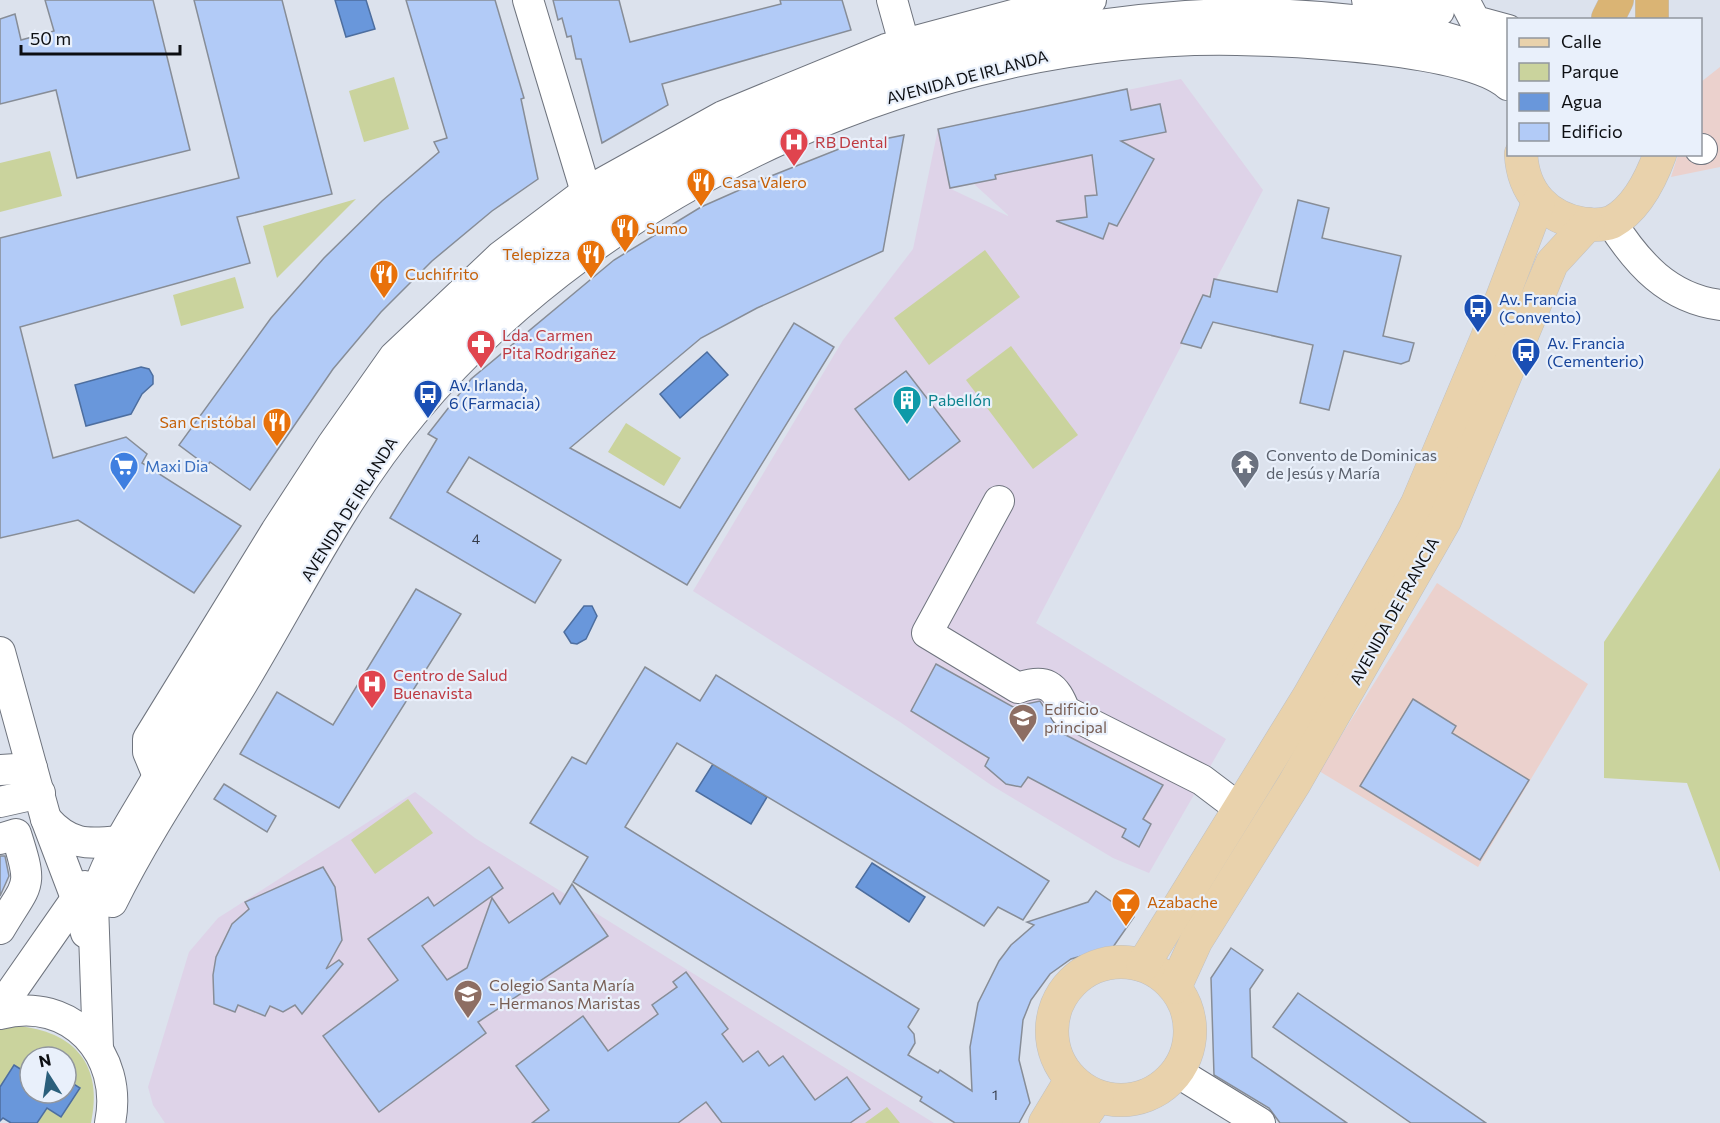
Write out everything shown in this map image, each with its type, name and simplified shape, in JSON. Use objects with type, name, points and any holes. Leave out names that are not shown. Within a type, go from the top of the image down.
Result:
[{"type":"highway","points":[[1652,0],[1652,18]]},
{"type":"main road","points":[[1521,156],[1525,176],[1538,202],[1553,214],[1569,221],[1600,223]]},
{"type":"main road","name":"AVENIDA DE FRANCIA","points":[[1175,987],[1196,941],[1294,784],[1445,520],[1552,263],[1600,223],[1628,209],[1643,189],[1659,156]]},
{"type":"main road","name":"AVENIDA DE FRANCIA","points":[[1143,965],[1309,696],[1417,504],[1487,338],[1538,202]]},
{"type":"main road","points":[[1119,961],[1143,965],[1175,987],[1185,1003],[1190,1020],[1190,1038],[1186,1056],[1177,1072],[1165,1085],[1133,1100],[1115,1101],[1084,1089],[1058,1061],[1051,1039],[1052,1016],[1061,995],[1077,977],[1097,965],[1119,961]]},
{"type":"main road","points":[[1045,1123],[1084,1089]]},
{"type":"main road","points":[[1079,1123],[1084,1089]]},
{"type":"street","points":[[528,0],[586,192]]},
{"type":"street","points":[[892,0],[904,43]]},
{"type":"street","name":"AVENIDA DE IRLANDA","points":[[98,1048],[93,904],[97,889],[120,841],[158,776],[286,538],[332,445],[394,357],[501,256],[586,192],[723,116],[857,60],[904,43],[1050,5],[1091,0]]},
{"type":"street","name":"AVENIDA DE IRLANDA","points":[[1347,0],[1384,25]]},
{"type":"street","name":"AVENIDA DE IRLANDA","points":[[1367,0],[1448,17],[1507,39]]},
{"type":"street","name":"AVENIDA DE IRLANDA","points":[[286,538],[333,484],[387,408],[449,340],[504,286],[591,217],[706,151],[797,108],[903,69],[992,44],[1063,29],[1207,15],[1277,14],[1384,25],[1448,17],[1507,61]]},
{"type":"street","points":[[1448,17],[1507,29]]},
{"type":"street","name":"AVENIDA DE IRLANDA","points":[[95,951],[121,883],[378,459],[413,412],[472,348],[557,273],[634,217],[739,160],[796,133],[856,109],[917,87],[1046,56],[1103,47],[1197,39],[1353,46],[1466,65],[1488,71],[1507,84]]},
{"type":"street","points":[[1600,223],[1662,284],[1689,298],[1720,305]]},
{"type":"street","points":[[999,501],[927,633],[1018,688],[1041,683],[1050,686],[1058,693],[1065,711],[1202,780],[1239,808]]},
{"type":"street","points":[[0,652],[43,805],[95,951]]},
{"type":"street","points":[[0,770],[43,805],[58,833],[71,841],[120,841]]},
{"type":"street","points":[[0,802],[43,805]]},
{"type":"street","points":[[43,805],[50,933]]},
{"type":"street","points":[[0,840],[16,834],[27,866],[28,901],[0,929]]},
{"type":"street","name":"AVENIDA DE IRLANDA","points":[[0,1008],[50,933],[120,841]]},
{"type":"street","points":[[0,1014],[14,1011],[41,1011],[71,1023],[98,1048],[107,1065],[118,1117]]},
{"type":"street","points":[[1177,1072],[1260,1123]]},
{"type":"shaded area","points":[[1720,67],[1720,167],[1671,177],[1678,156],[1702,156],[1702,81]]},
{"type":"shaded area","points":[[1181,79],[1263,190],[1036,623],[1226,739],[1149,873],[1113,858],[991,785],[900,722],[693,591],[843,340],[913,249],[938,129]],"holes":[[[974,184],[1008,216],[951,189]]]},
{"type":"shaded area","points":[[1437,583],[1588,684],[1478,867],[1319,771]]},
{"type":"shaded area","name":"Colegio Santa María - Hermanos Maristas","points":[[415,792],[475,838],[934,1123],[165,1123],[153,1105],[148,1087],[189,952],[218,918]]},
{"type":"green space","points":[[394,77],[409,129],[364,142],[349,91]]},
{"type":"green space","points":[[50,151],[62,196],[0,212],[0,163]]},
{"type":"green space","points":[[356,199],[277,278],[263,226]]},
{"type":"green space","points":[[985,250],[1020,297],[929,365],[894,318]]},
{"type":"green space","points":[[235,277],[244,308],[181,326],[173,295]]},
{"type":"green space","points":[[1011,346],[1078,435],[1033,469],[966,380]]},
{"type":"green space","points":[[626,423],[681,458],[664,486],[608,452]]},
{"type":"green space","points":[[1720,468],[1720,872],[1687,783],[1604,778],[1604,642]]},
{"type":"green space","points":[[408,799],[433,833],[375,874],[351,840]]},
{"type":"green space","points":[[17,1026],[37,1029],[54,1035],[70,1045],[18,1045],[18,1068],[14,1065],[0,1087],[0,1030]]},
{"type":"green space","points":[[78,1053],[88,1068],[93,1084],[94,1102],[91,1123],[37,1123],[46,1108],[61,1117],[68,1105],[78,1105]]},
{"type":"green space","points":[[887,1107],[900,1123],[865,1123]]},
{"type":"water","points":[[335,0],[366,0],[375,29],[346,37]]},
{"type":"water","points":[[707,352],[728,375],[680,418],[660,394]]},
{"type":"water","points":[[141,367],[149,369],[153,376],[153,384],[142,394],[131,414],[86,426],[75,385]]},
{"type":"water","points":[[584,606],[592,606],[597,616],[586,639],[577,644],[571,643],[564,632]]},
{"type":"water","points":[[713,764],[767,797],[751,824],[696,791]]},
{"type":"water","points":[[872,863],[925,897],[909,922],[856,887]]},
{"type":"water","points":[[14,1065],[18,1068],[18,1105],[69,1105],[61,1117],[47,1108],[37,1123],[11,1123],[3,1118],[0,1121],[0,1087]]},
{"type":"building","points":[[45,0],[153,0],[190,150],[77,178],[56,90],[0,104],[0,19],[15,14],[21,40],[54,31]]},
{"type":"building","points":[[194,0],[282,0],[332,194],[237,217],[250,263],[20,327],[53,458],[126,437],[147,454],[142,463],[241,526],[194,593],[78,520],[0,538],[0,238],[239,178]]},
{"type":"building","points":[[406,0],[495,0],[524,98],[521,99],[538,179],[492,211],[432,261],[381,312],[333,369],[250,490],[210,462],[207,466],[179,445],[271,318],[324,258],[382,201],[439,152],[434,142],[447,138]]},
{"type":"building","points":[[553,0],[619,0],[630,42],[781,4],[780,0],[842,0],[851,30],[662,84],[668,105],[602,143],[581,59],[576,59],[571,36],[567,37],[562,18],[558,20]]},
{"type":"building","points":[[1127,89],[1131,110],[1160,104],[1166,132],[1121,141],[1154,159],[1117,226],[1109,223],[1103,239],[1056,221],[1087,217],[1085,196],[1097,195],[1092,155],[995,175],[996,179],[950,188],[938,129]]},
{"type":"building","points":[[904,135],[883,251],[757,308],[701,338],[570,448],[680,508],[794,323],[834,347],[687,585],[469,457],[447,492],[561,560],[535,603],[390,518],[437,439],[428,434],[471,379],[614,260],[701,207],[771,176],[844,147]]},
{"type":"building","points":[[1298,200],[1329,208],[1322,238],[1401,256],[1383,336],[1414,343],[1409,361],[1401,364],[1344,351],[1329,410],[1300,403],[1313,345],[1213,322],[1201,348],[1181,343],[1203,295],[1210,297],[1214,279],[1277,292]]},
{"type":"building","name":"Pabellón","points":[[906,371],[960,441],[909,480],[855,409]]},
{"type":"building","name":"Centro de Salud Buenavista","points":[[416,589],[461,614],[339,808],[240,754],[277,692],[333,725]]},
{"type":"building","name":"Edificio principal","points":[[936,664],[1013,707],[1040,701],[1055,724],[1054,729],[1163,785],[1143,819],[1151,824],[1139,847],[1122,837],[1126,829],[1028,777],[1021,787],[1006,784],[985,766],[989,758],[911,711]]},
{"type":"building","points":[[645,667],[700,701],[716,675],[1049,881],[1023,920],[998,907],[984,926],[677,743],[625,827],[919,1009],[908,1027],[914,1034],[915,1043],[908,1055],[938,1073],[940,1070],[972,1091],[970,1047],[978,1003],[999,961],[1011,945],[1034,925],[1027,922],[1088,902],[1096,891],[1134,917],[1113,947],[1071,959],[1050,974],[1031,1000],[1023,1020],[1019,1060],[1030,1103],[1019,1123],[955,1123],[920,1101],[922,1097],[573,882],[588,857],[530,823],[572,757],[586,764]]},
{"type":"building","points":[[1413,699],[1456,726],[1452,733],[1529,780],[1480,860],[1360,786]]},
{"type":"building","points":[[224,784],[276,816],[267,832],[214,799]]},
{"type":"building","points":[[0,856],[5,856],[9,876],[0,896]]},
{"type":"building","points":[[323,867],[335,887],[342,940],[326,969],[339,960],[343,964],[302,1014],[295,1005],[283,1012],[270,1006],[265,1016],[238,1005],[235,1012],[214,1004],[213,975],[216,957],[232,924],[249,909],[245,902]]},
{"type":"building","points":[[489,867],[503,888],[422,946],[447,980],[467,968],[492,898],[509,923],[553,893],[560,904],[572,884],[608,936],[478,1022],[486,1033],[379,1112],[323,1036],[398,980],[368,939],[428,897],[434,906]]},
{"type":"building","points":[[1231,948],[1263,970],[1250,989],[1252,1057],[1347,1123],[1280,1123],[1269,1108],[1214,1075],[1211,978]]},
{"type":"building","points":[[686,972],[728,1029],[722,1034],[743,1062],[758,1051],[769,1066],[783,1056],[815,1100],[847,1077],[870,1109],[850,1123],[722,1123],[706,1102],[678,1123],[532,1123],[549,1110],[516,1066],[583,1016],[608,1051],[658,1014],[652,1005],[677,987],[673,982]]},
{"type":"building","points":[[1298,993],[1486,1123],[1411,1123],[1273,1027]]},
{"type":"place","name":"RB Dental","points":[[794,168]]},
{"type":"place","name":"Casa Valero","points":[[701,208]]},
{"type":"place","name":"Sumo","points":[[625,254]]},
{"type":"place","name":"Telepizza","points":[[591,280]]},
{"type":"place","name":"Cuchifrito","points":[[384,300]]},
{"type":"place","name":"Av. Francia (Convento)","points":[[1478,334]]},
{"type":"place","name":"Lda. Carmen Pita Rodrigañez","points":[[481,370]]},
{"type":"place","name":"Av. Francia (Cementerio)","points":[[1526,378]]},
{"type":"place","name":"Av. Irlanda, 6 (Farmacia)","points":[[428,420]]},
{"type":"place","name":"Pabellón","points":[[907,426]]},
{"type":"place","name":"San Cristóbal","points":[[277,448]]},
{"type":"place","name":"Convento de Dominicas de Jesús y María","points":[[1245,490]]},
{"type":"place","name":"Maxi Dia","points":[[124,492]]},
{"type":"place","name":"Centro de Salud Buenavista","points":[[372,710]]},
{"type":"place","name":"Edificio principal","points":[[1023,744]]},
{"type":"place","name":"Azabache","points":[[1126,928]]},
{"type":"place","name":"Colegio Santa María - Hermanos Maristas","points":[[468,1020]]}]
